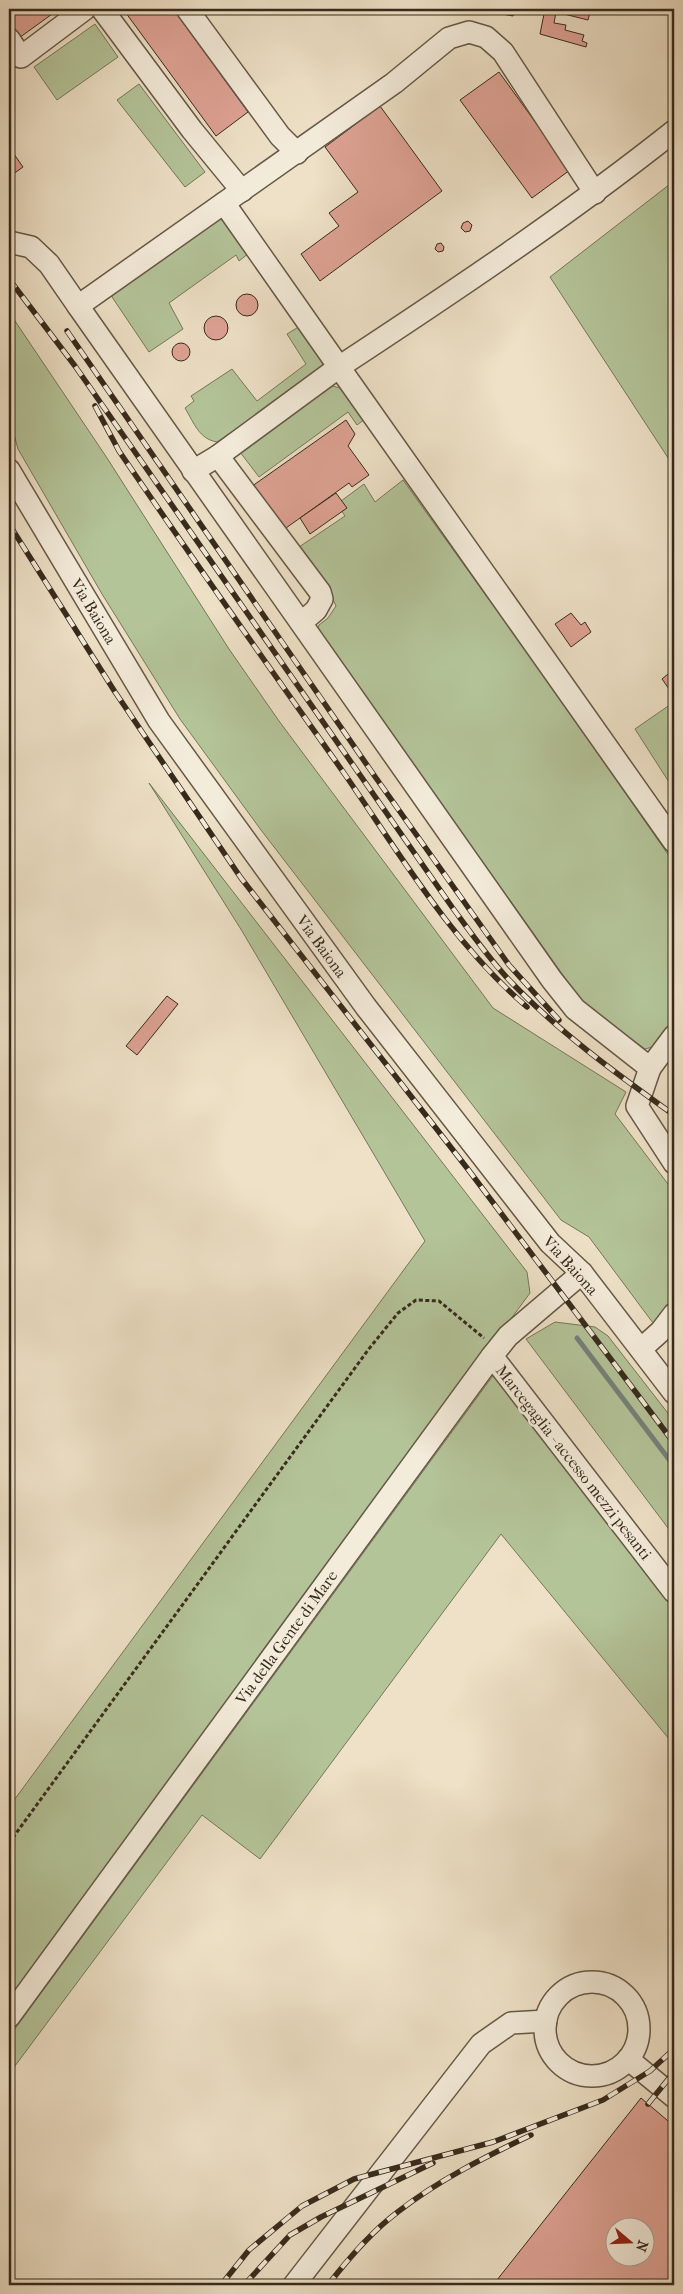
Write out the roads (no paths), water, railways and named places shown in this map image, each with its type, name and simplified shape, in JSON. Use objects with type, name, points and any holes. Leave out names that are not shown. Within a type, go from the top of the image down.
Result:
[{"type":"street","points":[[9,39],[21,56],[85,9]]},
{"type":"street","points":[[102,9],[192,130],[242,191]]},
{"type":"street","points":[[187,9],[280,136],[297,153]]},
{"type":"street","points":[[78,306],[394,83],[449,38],[469,32],[486,37],[502,52],[594,193]]},
{"type":"street","points":[[193,471],[218,456],[339,367],[434,305],[594,193],[674,131]]},
{"type":"street","points":[[224,203],[674,842]]},
{"type":"street","points":[[9,242],[31,247],[49,264],[546,972],[575,1009],[650,1068]]},
{"type":"street","points":[[218,456],[320,592],[322,599],[316,610],[302,622]]},
{"type":"street","name":"Via Baiona","points":[[9,470],[159,721],[366,1007],[550,1243],[582,1273],[674,1393]]},
{"type":"street","points":[[674,1036],[650,1068],[636,1106],[674,1162]]},
{"type":"street","name":"Via della Gente di Mare","points":[[9,2017],[494,1352],[582,1273]]},
{"type":"street","points":[[641,1350],[661,1331],[674,1314]]},
{"type":"street","name":"Marcegaglia - accesso mezzi pesanti","points":[[494,1352],[674,1592]]},
{"type":"street","points":[[584,1983],[598,1983],[612,1987],[624,1995],[633,2006],[638,2019],[639,2033],[636,2047],[628,2059],[618,2068],[606,2074],[592,2077],[573,2072],[556,2060],[549,2048],[546,2035],[546,2021],[551,2007],[559,1996],[571,1988],[584,1983]]},
{"type":"street","points":[[294,2285],[480,2044],[511,2024],[546,2021]]},
{"type":"street","points":[[628,2059],[674,2097]]},
{"type":"waterway","points":[[577,1338],[674,1466]]},
{"type":"railway","points":[[9,279],[75,366],[452,907],[488,955],[503,973],[549,1019],[610,1068],[674,1115]]},
{"type":"railway","points":[[67,331],[376,778],[509,965],[559,1020]]},
{"type":"railway","points":[[95,406],[119,451],[429,898],[475,956],[527,1007]]},
{"type":"railway","points":[[9,524],[115,692],[241,878],[467,1168],[674,1443]]},
{"type":"railway","points":[[221,2285],[249,2250],[302,2206],[354,2179],[493,2142],[603,2100],[650,2071],[674,2049]]},
{"type":"railway","points":[[648,2104],[674,2072]]},
{"type":"railway","points":[[328,2285],[379,2227],[399,2211],[446,2179],[531,2135]]},
{"type":"railway","points":[[244,2285],[290,2235],[321,2217],[433,2163]]}]
